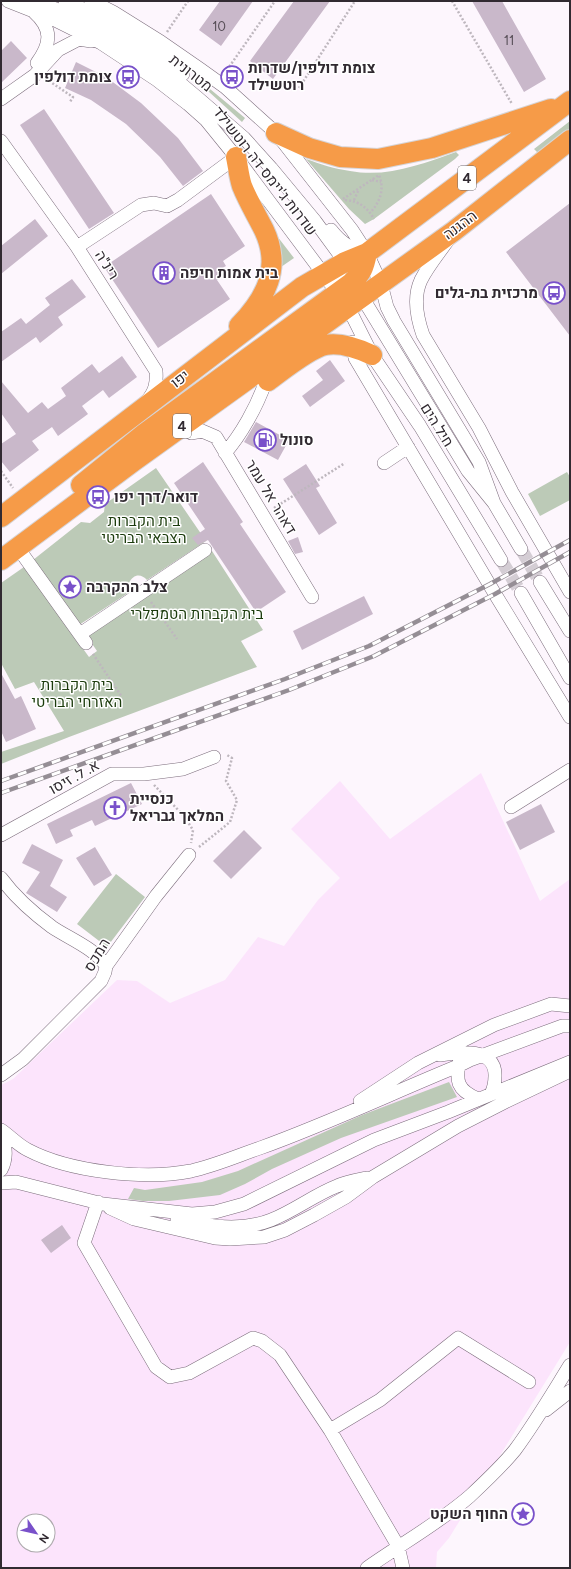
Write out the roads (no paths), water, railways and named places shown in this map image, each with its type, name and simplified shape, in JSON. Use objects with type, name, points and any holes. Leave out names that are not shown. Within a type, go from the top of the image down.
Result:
[{"type":"highway","name":"4","points":[[367,253],[569,102]]},
{"type":"highway","points":[[276,133],[309,148],[340,156],[378,159],[432,148],[569,102]]},
{"type":"highway","name":"ההגנה","points":[[351,291],[381,284],[454,231],[570,140]]},
{"type":"highway","points":[[202,363],[246,318],[268,286],[272,272],[271,255],[265,232],[242,186],[236,157]]},
{"type":"highway","name":"יפו","points":[[1,560],[134,461],[351,291],[367,253]]},
{"type":"highway","name":"יפו","points":[[1,517],[302,287],[324,273],[351,291]]},
{"type":"highway","points":[[18,548],[29,531],[145,433],[351,291]]},
{"type":"highway","points":[[134,461],[191,433],[314,350],[326,345],[353,348],[372,355]]},
{"type":"street","name":"שדרות ג'יימס דה רוטשילד","points":[[8,1],[32,5],[101,43],[135,64],[188,104],[206,120],[236,157],[324,273]]},
{"type":"street","name":"מטרונית","points":[[65,1],[110,24],[142,44],[187,77],[256,140],[279,164],[334,234],[345,245],[354,250],[367,253]]},
{"type":"street","name":"שדרות ג'יימס דה רוטשילד","points":[[91,1],[113,12],[200,68],[225,87],[276,133],[352,230],[367,253]]},
{"type":"street","points":[[23,84],[46,51],[48,44],[45,25],[32,5]]},
{"type":"street","name":"מטרונית","points":[[32,5],[64,12],[107,33],[174,78],[244,138],[315,220],[351,291]]},
{"type":"street","points":[[1,99],[35,75],[58,50],[68,44],[79,39],[101,43]]},
{"type":"street","name":"רינ\"ה","points":[[1,141],[77,248],[156,371],[157,382],[151,397],[138,412]]},
{"type":"street","points":[[77,248],[141,205],[154,203],[167,206],[178,200],[236,157]]},
{"type":"street","points":[[454,231],[421,281],[417,302],[418,321],[423,335],[479,428],[512,492],[570,592]]},
{"type":"street","name":"חיל הים","points":[[367,253],[381,284],[387,307],[479,462],[494,502],[520,549]]},
{"type":"street","points":[[351,291],[353,348],[355,358],[570,717]]},
{"type":"street","name":"חיל הים","points":[[351,291],[372,355],[420,426],[501,560]]},
{"type":"street","name":"חיל הים","points":[[351,291],[468,471],[494,502]]},
{"type":"street","points":[[225,452],[231,446],[258,400],[265,383]]},
{"type":"street","name":"דאהר אל עמר","points":[[191,433],[202,431],[216,437],[312,597]]},
{"type":"street","points":[[384,463],[408,447]]},
{"type":"street","points":[[18,548],[83,639],[144,591],[205,550]]},
{"type":"street","points":[[540,582],[570,631]]},
{"type":"street","points":[[521,593],[570,678]]},
{"type":"street","name":"א. ל. זיסו","points":[[1,835],[112,774],[144,774],[183,769],[214,757]]},
{"type":"street","points":[[511,806],[570,770]]},
{"type":"street","name":"המכס","points":[[1,1075],[23,1059],[101,981],[106,966],[156,896],[189,855]]},
{"type":"street","points":[[1,878],[12,892],[29,909],[51,926],[98,956],[106,966]]},
{"type":"street","points":[[284,1139],[347,1109],[418,1063],[485,1029],[551,1004],[570,1006]]},
{"type":"street","points":[[1,1130],[27,1150],[64,1164],[128,1175],[169,1173],[190,1170],[218,1163],[284,1139],[470,1060],[567,1024]]},
{"type":"street","points":[[478,1100],[466,1094],[460,1086],[457,1076],[458,1066],[469,1042],[485,1029]]},
{"type":"street","points":[[418,1063],[438,1056],[463,1053],[472,1053],[482,1056],[488,1059],[495,1071],[495,1087],[491,1094]]},
{"type":"street","points":[[1,1184],[16,1182],[100,1203],[192,1214],[215,1212],[244,1204],[374,1140],[478,1100],[570,1062]]},
{"type":"street","points":[[100,1203],[114,1211],[134,1219],[215,1238],[230,1239],[264,1237],[284,1230],[314,1216],[346,1197],[373,1177],[458,1126],[505,1102],[570,1072]]},
{"type":"street","points":[[1,1134],[5,1144],[6,1156],[1,1170]]},
{"type":"street","points":[[100,1203],[84,1243],[156,1367],[170,1377],[189,1373],[253,1338],[262,1341],[280,1355],[330,1430],[398,1546],[402,1568]]},
{"type":"street","points":[[330,1430],[380,1400],[458,1338],[529,1382]]},
{"type":"street","points":[[367,1568],[436,1521],[469,1496],[514,1451],[537,1418],[570,1365]]},
{"type":"street","points":[[537,1418],[570,1391]]},
{"type":"tunnel","points":[[521,549],[540,582]]},
{"type":"tunnel","points":[[501,560],[521,593]]},
{"type":"railway","points":[[1,781],[285,679],[369,646],[490,584],[570,540]]},
{"type":"railway","points":[[1,793],[289,690],[374,656],[495,594],[570,552]]},
{"type":"place","name":"צומת דולפין","points":[[128,77]]},
{"type":"place","name":"צומת דולפין/שדרות רוטשילד","points":[[232,77]]},
{"type":"place","name":"בית אמות חיפה","points":[[164,273]]},
{"type":"place","name":"מרכזית בת-גלים","points":[[554,293]]},
{"type":"place","name":"סונול","points":[[265,440]]},
{"type":"place","name":"דואר/דרך יפו","points":[[98,497]]},
{"type":"place","name":"צלב ההקרבה","points":[[70,587]]},
{"type":"place","name":"כנסיית המלאך גבריאל","points":[[115,808]]},
{"type":"place","name":"החוף השקט","points":[[523,1514]]},
{"type":"park label","name":"בית הקברות הצבאי הבריטי","points":[[144,530]]},
{"type":"park label","name":"בית הקברות הטמפלרי","points":[[197,614]]},
{"type":"park label","name":"בית הקברות האזרחי הבריטי","points":[[77,694]]}]
